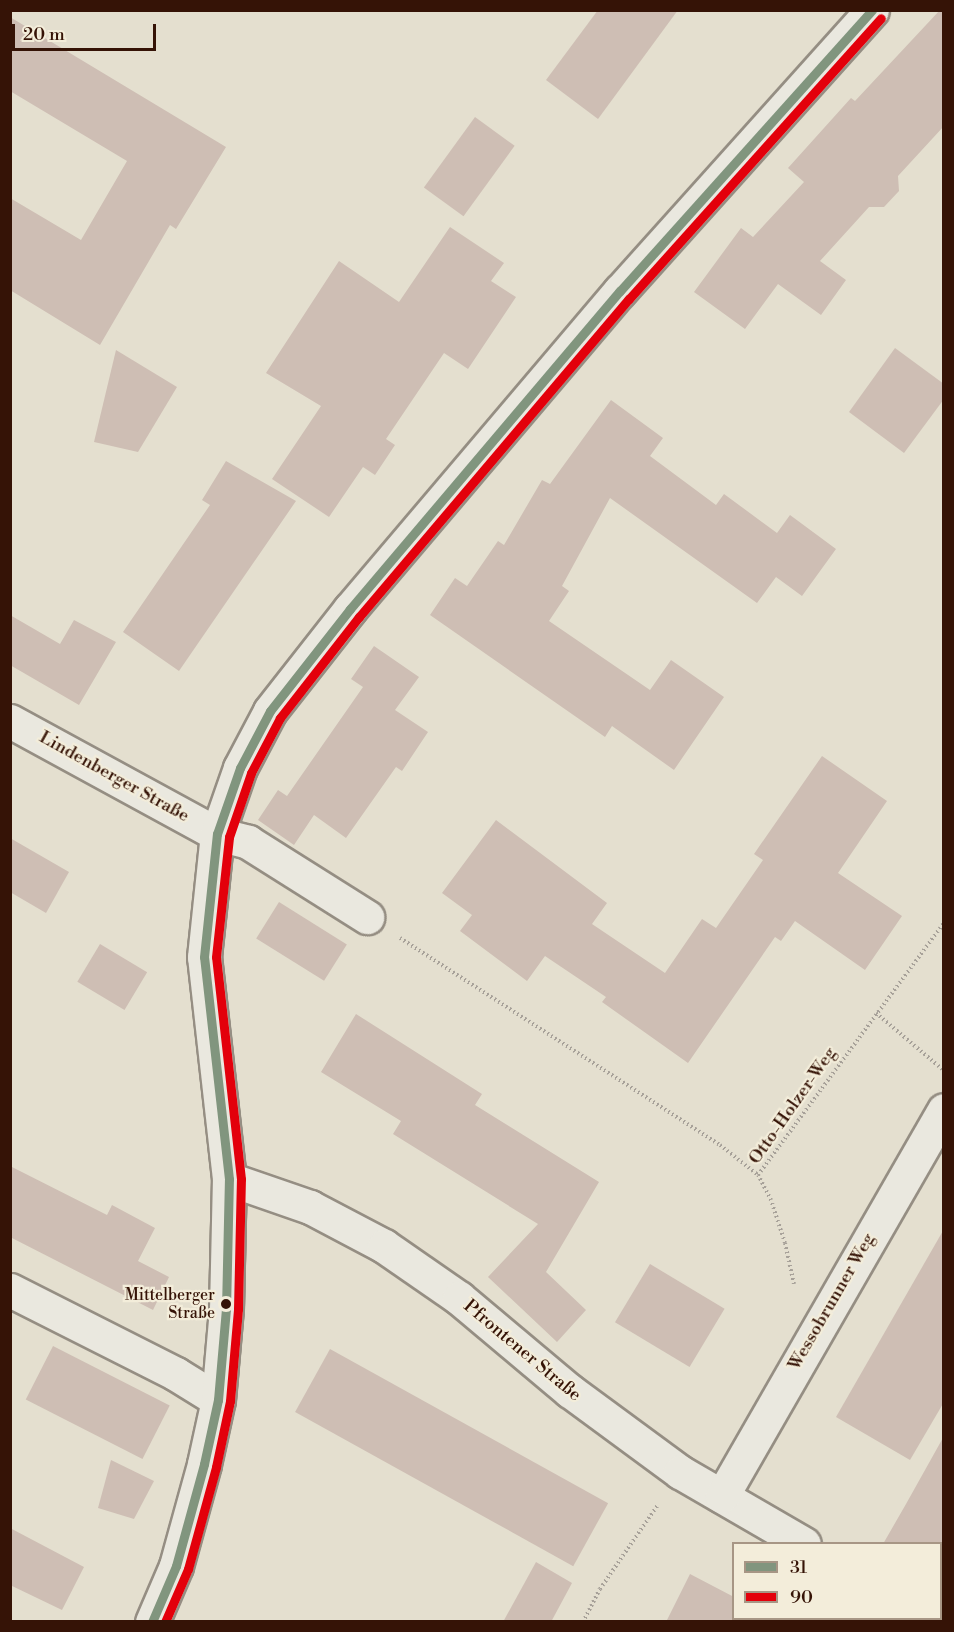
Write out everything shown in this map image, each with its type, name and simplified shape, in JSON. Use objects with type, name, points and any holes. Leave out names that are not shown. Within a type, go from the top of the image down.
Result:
[{"type":"street","points":[[152,1622],[176,1566],[204,1464],[218,1400],[226,1309],[229,1179],[204,957],[217,834],[240,768],[270,711],[350,609],[620,291],[872,10]]},
{"type":"street","name":"Lindenberger Straße","points":[[10,721],[217,834],[248,842],[367,917]]},
{"type":"street","name":"Wessobrunner Weg","points":[[722,1496],[944,1110]]},
{"type":"street","name":"Pfrontener Straße","points":[[229,1179],[310,1207],[384,1246],[459,1298],[570,1391],[680,1472],[801,1542]]},
{"type":"street","points":[[10,1290],[176,1374],[218,1400]]},
{"type":"path","points":[[367,917],[720,1145],[758,1175]]},
{"type":"path","name":"Otto-Holzer-Weg","points":[[794,1294],[785,1243],[771,1200],[758,1175],[944,922]]},
{"type":"path","points":[[876,1013],[944,1070]]},
{"type":"path","points":[[583,1622],[600,1589],[680,1472]]},
{"type":"building","points":[[598,10],[678,10],[598,119],[546,80]]},
{"type":"building","points":[[940,10],[944,10],[944,126],[898,176],[899,191],[884,207],[869,207],[820,261],[846,280],[821,315],[778,284],[745,329],[694,292],[741,228],[753,237],[804,182],[788,168],[851,98],[855,101]]},
{"type":"building","points":[[10,17],[226,147],[176,229],[170,225],[100,345],[10,290],[10,198],[81,240],[127,161],[10,91]]},
{"type":"building","points":[[475,117],[515,146],[464,216],[424,187]]},
{"type":"building","points":[[450,227],[504,263],[491,281],[516,297],[468,369],[444,353],[386,439],[395,445],[375,475],[363,467],[329,517],[272,479],[321,406],[266,373],[339,261],[399,302]]},
{"type":"building","points":[[895,348],[944,384],[944,399],[904,453],[849,412]]},
{"type":"building","points":[[116,350],[177,387],[138,452],[94,442]]},
{"type":"building","points":[[611,400],[663,438],[650,456],[716,505],[724,494],[777,533],[790,515],[836,549],[802,596],[776,577],[757,603],[610,498],[562,586],[569,591],[549,621],[650,690],[671,660],[724,697],[674,770],[612,726],[605,737],[430,615],[455,578],[467,586],[498,541],[504,545],[542,480],[550,484]]},
{"type":"building","points":[[226,461],[296,501],[179,671],[123,632],[210,505],[202,500]]},
{"type":"building","points":[[10,615],[60,644],[74,620],[116,642],[79,705],[10,665]]},
{"type":"building","points":[[374,646],[419,677],[395,710],[428,732],[402,771],[396,767],[346,838],[314,815],[294,845],[258,820],[278,790],[287,796],[363,687],[351,679]]},
{"type":"building","points":[[822,756],[887,801],[838,873],[902,916],[865,970],[795,921],[781,941],[775,937],[688,1063],[602,1002],[606,997],[545,956],[527,981],[460,931],[472,915],[442,893],[496,820],[607,903],[592,924],[665,973],[702,919],[716,928],[763,860],[754,854]]},
{"type":"building","points":[[10,838],[69,872],[46,913],[10,892]]},
{"type":"building","points":[[279,902],[347,944],[324,981],[256,938]]},
{"type":"building","points":[[100,944],[147,972],[124,1010],[77,982]]},
{"type":"building","points":[[356,1014],[482,1094],[475,1105],[599,1182],[546,1272],[586,1310],[557,1342],[488,1277],[538,1224],[393,1134],[401,1121],[321,1072]]},
{"type":"building","points":[[10,1166],[107,1215],[112,1205],[155,1228],[138,1261],[169,1277],[153,1310],[10,1237]]},
{"type":"building","points":[[944,1229],[944,1402],[910,1460],[836,1417]]},
{"type":"building","points":[[650,1264],[725,1309],[690,1367],[615,1322]]},
{"type":"building","points":[[53,1346],[170,1405],[142,1459],[26,1399]]},
{"type":"building","points":[[330,1349],[608,1503],[573,1566],[295,1412]]},
{"type":"building","points":[[944,1436],[944,1544],[942,1542],[884,1542]]},
{"type":"building","points":[[111,1460],[154,1481],[134,1519],[98,1508]]},
{"type":"building","points":[[10,1528],[84,1567],[62,1610],[10,1585]]},
{"type":"building","points":[[536,1562],[572,1583],[551,1622],[503,1622]]},
{"type":"building","points":[[690,1574],[732,1596],[732,1620],[778,1620],[781,1622],[666,1622]]},
{"type":"transit line","name":"31","points":[[152,1622],[176,1566],[204,1464],[218,1400],[226,1309],[229,1179],[204,957],[217,834],[240,768],[270,711],[350,609],[620,291],[872,10]]},
{"type":"transit line","name":"90","points":[[165,1622],[188,1569],[216,1467],[230,1401],[238,1309],[241,1179],[216,957],[229,837],[251,773],[280,718],[359,617],[629,299],[881,18]]},
{"type":"place","name":"Mittelberger Straße","points":[[226,1304]]}]
